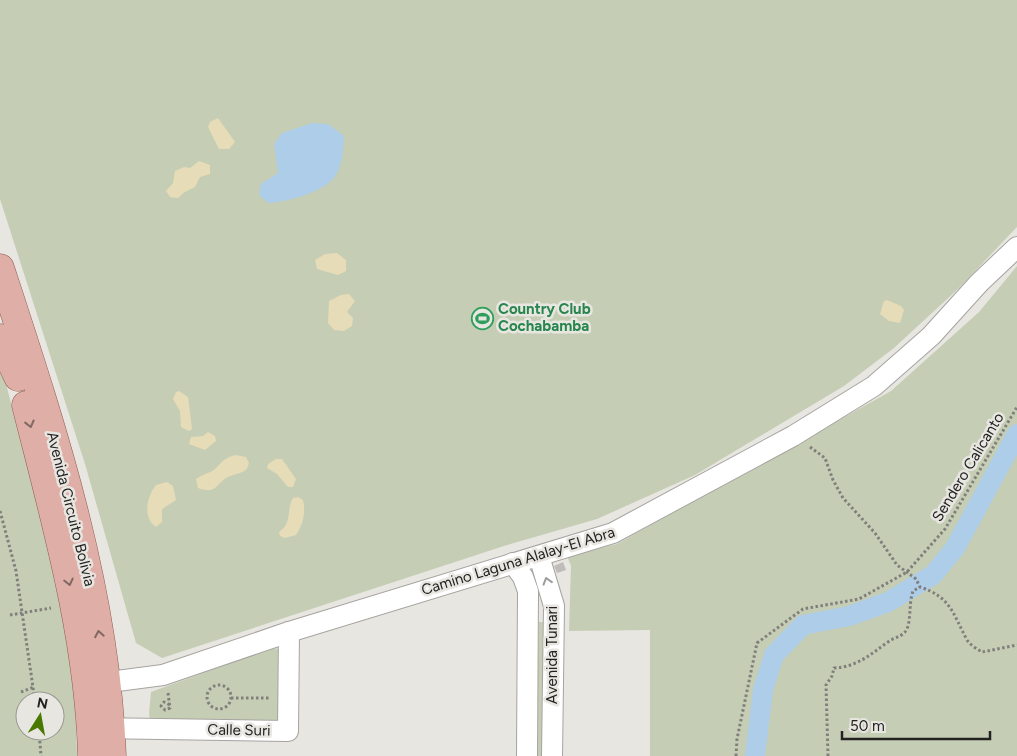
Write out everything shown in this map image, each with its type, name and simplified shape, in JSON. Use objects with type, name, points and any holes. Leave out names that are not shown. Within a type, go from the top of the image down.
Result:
[{"type":"main road","name":"Avenida Circuito Bolivia","points":[[0,268],[66,479],[81,537],[98,684],[101,728],[112,756]]},
{"type":"main road","name":"Avenida Circuito Bolivia","points":[[0,307],[7,326],[70,586],[98,684]]},
{"type":"main road","name":"Avenida Circuito Bolivia","points":[[0,338],[18,377]]},
{"type":"main road","name":"Avenida Circuito Bolivia","points":[[92,756],[101,728]]},
{"type":"street","name":"Camino Laguna Alalay-El Abra","points":[[98,684],[163,675],[290,632],[613,533],[793,436],[874,386],[931,336],[979,283],[1017,247]]},
{"type":"street","name":"Avenida Tunari","points":[[539,556],[554,606],[552,756]]},
{"type":"street","name":"Avenida Tunari","points":[[513,563],[523,577],[528,591],[527,756]]},
{"type":"street","name":"Calle Suri","points":[[101,728],[288,731],[290,632]]},
{"type":"path","name":"Sendero Calicanto","points":[[736,756],[737,739],[757,643],[803,609],[859,599],[907,572],[945,529],[1017,406]]},
{"type":"path","points":[[793,436],[825,458],[833,480],[843,498],[874,533],[897,565],[916,579],[919,586],[937,592],[952,610],[968,641],[982,652],[1017,645]]},
{"type":"path","points":[[0,511],[16,571],[34,691]]},
{"type":"path","points":[[828,756],[826,685],[832,676],[834,668],[848,668],[880,650],[889,641],[901,637],[908,626],[910,600],[913,591],[919,586]]},
{"type":"path","points":[[10,615],[52,608]]},
{"type":"path","points":[[220,686],[229,691],[231,698],[228,706],[221,710],[210,705],[208,698],[212,688],[220,686]]},
{"type":"path","points":[[24,691],[34,687]]},
{"type":"path","points":[[231,698],[270,698]]},
{"type":"path","points":[[40,741],[42,756]]},
{"type":"green space","name":"Country Club Cochabamba","points":[[0,0],[1017,0],[1017,227],[959,288],[894,348],[844,386],[695,475],[597,519],[504,546],[162,658],[136,643],[85,464],[0,199]]},
{"type":"green space","points":[[1017,266],[1017,756],[650,756],[650,630],[569,631],[571,566],[567,556],[617,544],[891,391],[979,312]]},
{"type":"green space","points":[[0,369],[5,380],[57,581],[75,697],[77,756],[0,756]]},
{"type":"green space","points":[[539,622],[546,622],[543,756],[536,756]]},
{"type":"green space","points":[[272,648],[282,649],[279,723],[150,720],[151,692]]},
{"type":"sand","points":[[218,118],[235,142],[229,149],[219,149],[208,127],[210,122]]},
{"type":"sand","points":[[199,161],[210,165],[210,174],[200,177],[195,187],[178,198],[170,197],[166,191],[173,183],[175,171],[184,167],[190,168]]},
{"type":"sand","points":[[337,253],[346,260],[346,271],[338,275],[317,269],[315,260],[325,254]]},
{"type":"sand","points":[[349,294],[355,301],[347,312],[353,318],[352,326],[344,331],[334,330],[328,323],[329,301],[341,295]]},
{"type":"sand","points":[[887,300],[901,306],[904,310],[900,323],[889,321],[880,314],[884,301]]},
{"type":"sand","points":[[179,391],[188,397],[192,429],[189,431],[181,427],[180,411],[173,399],[176,392]]},
{"type":"sand","points":[[208,432],[215,436],[216,441],[205,450],[189,444],[191,437],[203,436]]},
{"type":"sand","points":[[235,455],[246,457],[249,463],[247,469],[228,477],[215,488],[204,490],[198,488],[196,479],[214,470],[226,459]]},
{"type":"sand","points":[[276,459],[282,459],[296,479],[293,487],[288,487],[277,474],[267,468],[268,464]]},
{"type":"sand","points":[[167,482],[173,486],[176,500],[162,509],[162,522],[156,527],[147,513],[148,501],[156,485]]},
{"type":"sand","points":[[298,497],[303,500],[304,505],[302,523],[296,535],[285,538],[280,536],[279,532],[288,520],[293,498]]},
{"type":"water","points":[[312,123],[328,124],[344,136],[342,157],[337,173],[328,183],[312,192],[294,199],[268,203],[259,195],[261,184],[278,173],[274,144],[282,133]]},
{"type":"building","points":[[563,562],[566,570],[557,573],[554,566]]},
{"type":"waterway","points":[[755,756],[763,690],[774,655],[803,625],[849,616],[888,602],[933,575],[955,548],[1017,434]]},
{"type":"place","name":"Country Club Cochabamba","points":[[482,318]]}]
